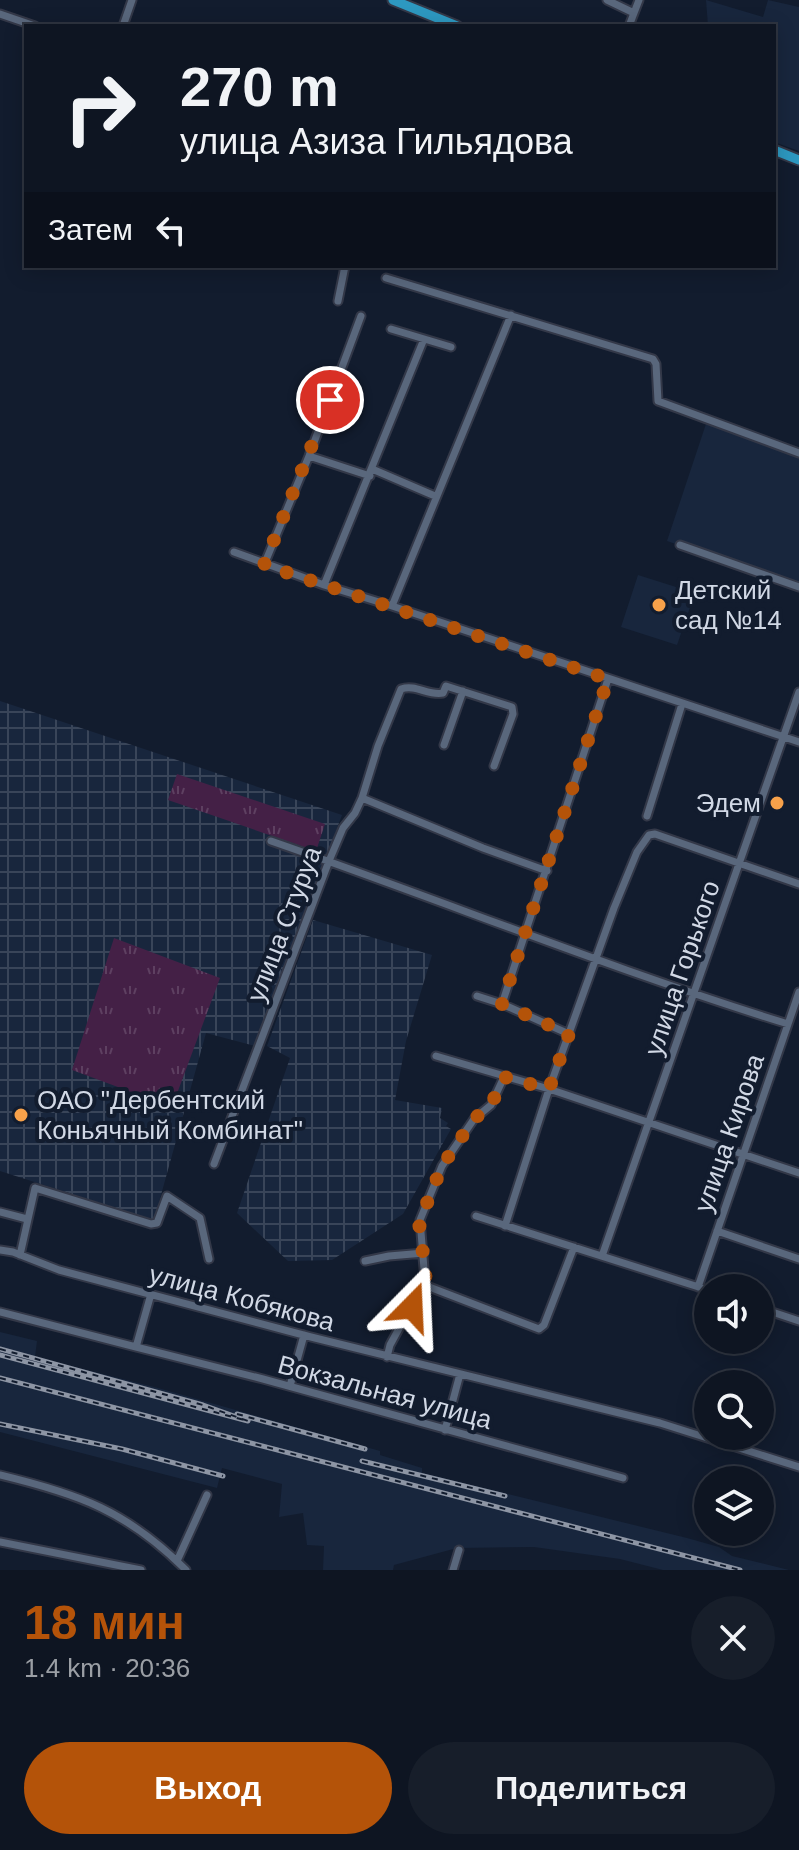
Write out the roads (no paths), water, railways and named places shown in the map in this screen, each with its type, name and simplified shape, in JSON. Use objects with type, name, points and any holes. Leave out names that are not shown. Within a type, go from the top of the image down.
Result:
[{"type":"main road","points":[[393,0],[452,24]]},
{"type":"main road","points":[[776,151],[799,160]]},
{"type":"street","points":[[124,24],[132,0]]},
{"type":"street","points":[[607,0],[634,13]]},
{"type":"street","points":[[630,24],[639,0]]},
{"type":"street","points":[[0,14],[29,24]]},
{"type":"street","points":[[338,301],[345,268]]},
{"type":"street","points":[[386,278],[653,359],[658,401],[799,453]]},
{"type":"street","points":[[392,606],[511,315]]},
{"type":"street","points":[[264,565],[361,316]]},
{"type":"street","points":[[391,329],[451,347]]},
{"type":"street","points":[[324,585],[424,339]]},
{"type":"street","points":[[309,456],[371,473],[435,496]]},
{"type":"street","points":[[680,545],[799,587]]},
{"type":"street","points":[[234,552],[264,565],[799,742]]},
{"type":"street","points":[[502,1004],[608,679]]},
{"type":"street","name":"улица Стуруа","points":[[214,1164],[329,861],[343,828],[362,798],[401,689],[409,686],[435,695],[443,693],[446,686],[463,691]]},
{"type":"street","points":[[444,745],[463,691],[512,707],[513,714],[494,766]]},
{"type":"street","name":"улица Горького","points":[[602,1256],[799,692]]},
{"type":"street","points":[[647,816],[682,704]]},
{"type":"street","points":[[362,798],[547,871]]},
{"type":"street","points":[[505,1226],[595,960],[644,840],[655,834],[799,884]]},
{"type":"street","points":[[271,841],[526,936],[788,1024]]},
{"type":"street","name":"улица Кирова","points":[[702,1274],[799,992]]},
{"type":"street","points":[[477,996],[569,1034]]},
{"type":"street","points":[[436,1056],[549,1089],[799,1173]]},
{"type":"street","points":[[387,1357],[390,1345],[424,1285],[426,1275],[420,1220],[442,1166],[474,1119],[491,1105],[504,1077]]},
{"type":"street","points":[[20,1255],[35,1188],[151,1224],[157,1223],[167,1196],[200,1218],[209,1259]]},
{"type":"street","points":[[0,1212],[27,1219]]},
{"type":"street","points":[[476,1216],[694,1286]]},
{"type":"street","points":[[717,1231],[799,1259]]},
{"type":"street","points":[[424,1285],[539,1329],[544,1325],[574,1247]]},
{"type":"street","name":"улица Кобякова","points":[[0,1250],[59,1270],[387,1357],[660,1423],[799,1467]]},
{"type":"street","points":[[365,1261],[424,1253]]},
{"type":"street","points":[[136,1347],[151,1294]]},
{"type":"street","name":"Вокзальная улица","points":[[0,1312],[290,1386],[623,1478]]},
{"type":"street","points":[[774,1313],[799,1321]]},
{"type":"street","points":[[290,1386],[304,1335]]},
{"type":"street","points":[[445,1430],[460,1374]]},
{"type":"street","points":[[0,1475],[50,1487],[123,1518],[146,1533],[185,1570]]},
{"type":"street","points":[[177,1561],[207,1495]]},
{"type":"street","points":[[0,1542],[141,1570]]},
{"type":"street","points":[[453,1570],[459,1550]]},
{"type":"railway","points":[[0,1349],[203,1405],[248,1421],[0,1355]]},
{"type":"railway","points":[[0,1378],[740,1570]]},
{"type":"railway","points":[[237,1414],[365,1449]]},
{"type":"railway","points":[[0,1424],[122,1449],[223,1476]]},
{"type":"railway","points":[[362,1461],[505,1496]]},
{"type":"place","name":"Детский сад №14","points":[[659,605]]},
{"type":"place","name":"Эдем","points":[[777,803]]},
{"type":"place","name":"ОАО \"Дербентский Коньячный Комбинат\"","points":[[21,1115]]}]
